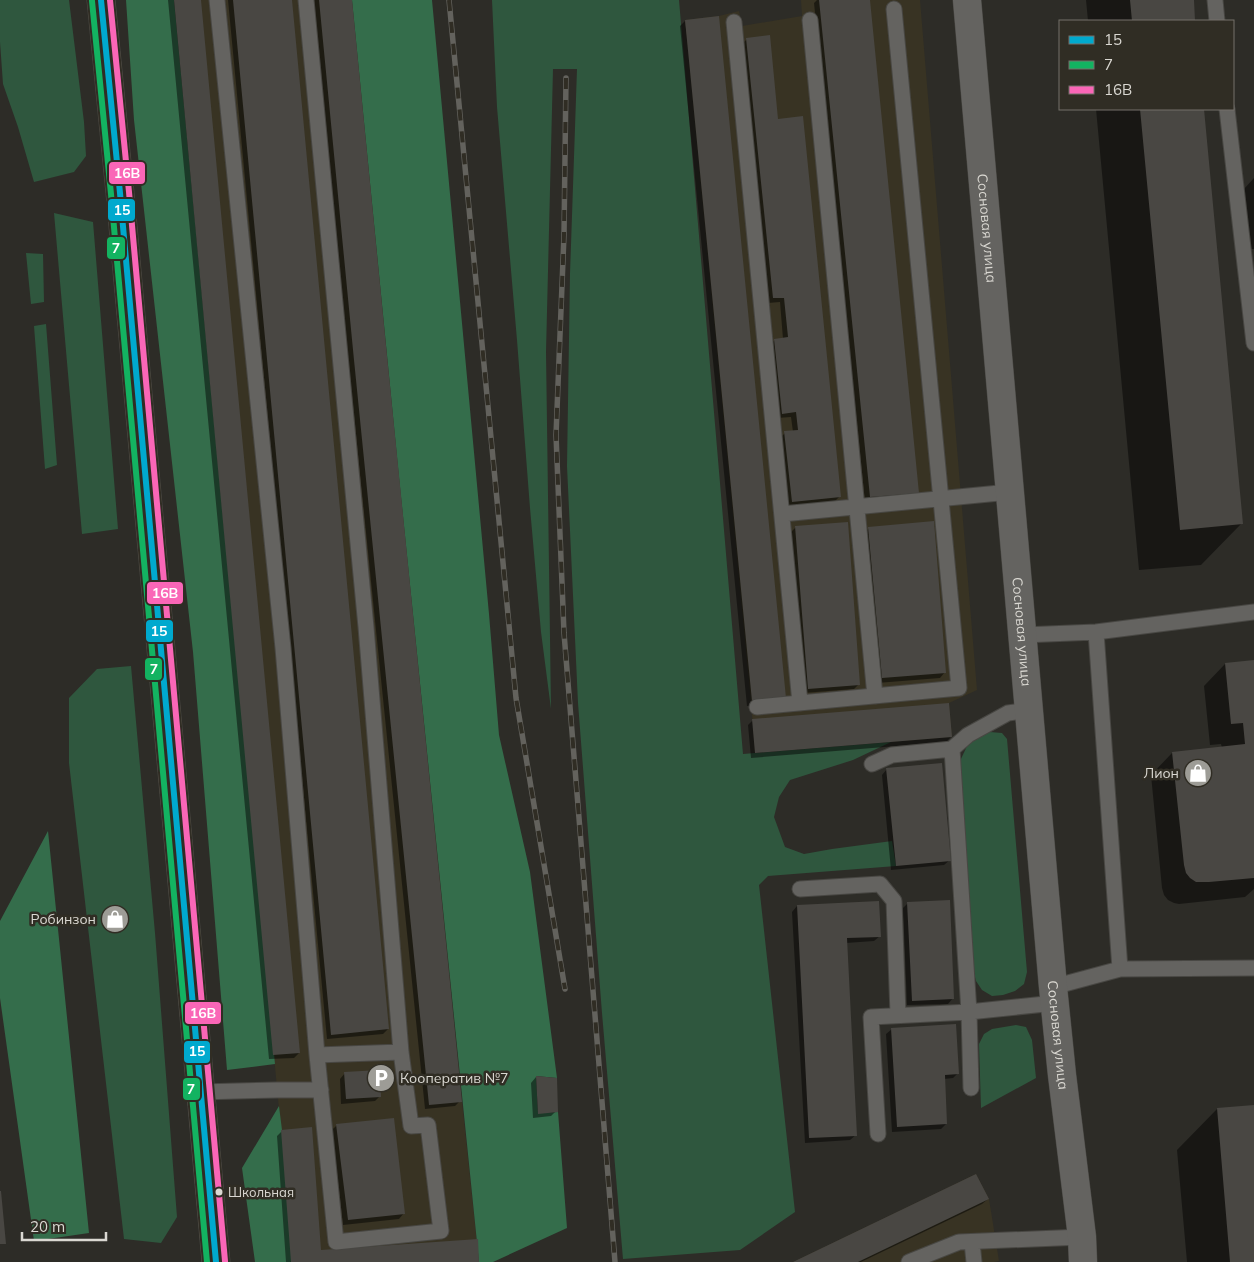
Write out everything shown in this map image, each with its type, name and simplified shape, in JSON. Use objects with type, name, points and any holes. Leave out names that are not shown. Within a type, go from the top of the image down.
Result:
[{"type":"main road","points":[[101,0],[216,1262]]},
{"type":"street","name":"Сосновая улица","points":[[967,0],[1054,995],[1083,1249]]},
{"type":"lane","points":[[217,0],[282,648],[317,1055],[336,1242],[441,1231],[428,1125],[411,1126],[401,1052],[365,617],[306,0]]},
{"type":"lane","points":[[1215,0],[1217,20]]},
{"type":"lane","points":[[756,707],[959,688],[894,10]]},
{"type":"lane","points":[[810,20],[875,696]]},
{"type":"lane","points":[[734,22],[800,703]]},
{"type":"lane","points":[[1227,110],[1248,241],[1254,343]]},
{"type":"lane","points":[[782,514],[1010,492]]},
{"type":"lane","points":[[1023,635],[1096,632],[1254,612]]},
{"type":"lane","points":[[1096,632],[1120,969]]},
{"type":"lane","points":[[872,764],[892,755],[952,749],[968,735],[1008,713],[1029,710]]},
{"type":"lane","points":[[952,749],[969,1012],[971,1088]]},
{"type":"lane","points":[[800,889],[880,884],[894,901],[898,1016]]},
{"type":"lane","points":[[878,1134],[871,1017],[969,1012],[1054,995],[1120,969],[1254,968]]},
{"type":"lane","points":[[317,1055],[401,1052]]},
{"type":"lane","points":[[200,1092],[321,1090]]},
{"type":"lane","points":[[909,1262],[959,1242],[1083,1249]]},
{"type":"lane","points":[[972,1242],[974,1262]]},
{"type":"shaded area","points":[[174,0],[352,0],[479,1262],[291,1262],[281,1130]]},
{"type":"shaded area","points":[[801,0],[920,0],[977,690],[949,703],[952,737],[755,753],[685,20],[719,16],[739,11],[742,26],[802,16]]},
{"type":"shaded area","points":[[976,1174],[989,1199],[999,1261],[793,1262]]},
{"type":"green space","points":[[0,0],[69,0],[84,122],[86,156],[74,172],[34,182],[3,84]]},
{"type":"green space","points":[[126,0],[174,0],[275,1064],[227,1070],[193,652],[134,120]]},
{"type":"green space","points":[[352,0],[432,0],[499,735],[530,872],[557,1078],[536,1076],[538,1113],[558,1112],[567,1228],[493,1262],[479,1262]]},
{"type":"green space","points":[[492,0],[679,0],[743,754],[891,742],[853,760],[790,780],[779,797],[774,817],[785,847],[804,854],[892,841],[896,866],[768,876],[759,885],[795,1212],[740,1250],[623,1259],[578,703],[567,466],[570,274],[577,69],[553,69],[546,352],[551,709],[541,632],[530,508],[497,107]]},
{"type":"green space","points":[[54,213],[93,222],[118,529],[82,534]]},
{"type":"green space","points":[[26,253],[43,254],[44,302],[31,304]]},
{"type":"green space","points":[[46,324],[57,465],[45,469],[34,326]]},
{"type":"green space","points":[[131,666],[155,933],[177,1217],[161,1243],[124,1239],[69,763],[69,698],[97,669]]},
{"type":"green space","points":[[990,732],[1002,733],[1007,739],[1027,972],[1024,984],[1015,991],[992,996],[982,990],[976,981],[973,969],[960,761],[968,744]]},
{"type":"green space","points":[[48,831],[89,1233],[34,1241],[0,998],[0,921]]},
{"type":"green space","points":[[1016,1025],[1026,1027],[1032,1040],[1036,1078],[981,1108],[979,1044],[984,1034],[992,1029]]},
{"type":"green space","points":[[279,1106],[298,1258],[290,1262],[255,1262],[242,1168]]},
{"type":"building","points":[[174,0],[201,0],[300,1053],[273,1055]]},
{"type":"building","points":[[233,0],[292,0],[389,1029],[331,1035]]},
{"type":"building","points":[[319,0],[352,0],[462,1102],[429,1105]]},
{"type":"building","points":[[819,0],[870,0],[919,493],[870,497]]},
{"type":"building","points":[[1130,0],[1194,0],[1195,20],[1132,20]]},
{"type":"building","points":[[719,16],[786,698],[752,701],[685,20]]},
{"type":"building","points":[[770,35],[778,119],[803,116],[841,497],[792,502],[784,431],[798,430],[796,412],[782,414],[774,339],[788,337],[784,298],[773,298],[746,38]]},
{"type":"building","points":[[1140,110],[1204,110],[1243,524],[1180,530]]},
{"type":"building","points":[[934,521],[946,673],[882,678],[868,527]]},
{"type":"building","points":[[848,522],[860,685],[808,689],[795,526]]},
{"type":"building","points":[[1254,660],[1254,878],[1196,882],[1186,873],[1184,865],[1172,752],[1245,744],[1243,723],[1231,724],[1225,663]]},
{"type":"building","points":[[949,703],[952,737],[755,753],[752,719]]},
{"type":"building","points":[[942,763],[951,861],[896,866],[886,768]]},
{"type":"building","points":[[950,900],[954,999],[912,1001],[907,902]]},
{"type":"building","points":[[879,901],[881,937],[847,938],[857,1136],[809,1138],[797,905]]},
{"type":"building","points":[[956,1024],[959,1074],[945,1075],[947,1124],[897,1127],[891,1028]]},
{"type":"building","points":[[380,1070],[381,1097],[346,1099],[344,1072]]},
{"type":"building","points":[[536,1076],[557,1078],[558,1112],[538,1114]]},
{"type":"building","points":[[1254,1105],[1254,1262],[1230,1262],[1217,1108]]},
{"type":"building","points":[[394,1118],[405,1214],[348,1220],[336,1124]]},
{"type":"building","points":[[312,1127],[321,1250],[478,1239],[479,1262],[291,1262],[281,1130]]},
{"type":"building","points":[[976,1174],[989,1199],[858,1262],[793,1262]]},
{"type":"building","points":[[1,1191],[6,1244],[0,1244]]},
{"type":"railway","points":[[449,0],[516,698],[565,989]]},
{"type":"railway","points":[[566,78],[564,235],[556,435],[564,633],[615,1262]]},
{"type":"transit line","name":"15","points":[[101,0],[216,1262]]},
{"type":"transit line","name":"16В","points":[[110,0],[225,1261]]},
{"type":"transit line","name":"7","points":[[92,1],[207,1262]]},
{"type":"place","name":"Лион","points":[[1198,773]]},
{"type":"place","name":"Робинзон","points":[[115,919]]},
{"type":"place","name":"Кооператив №7","points":[[381,1078]]},
{"type":"place","name":"Школьная","points":[[219,1192]]}]
